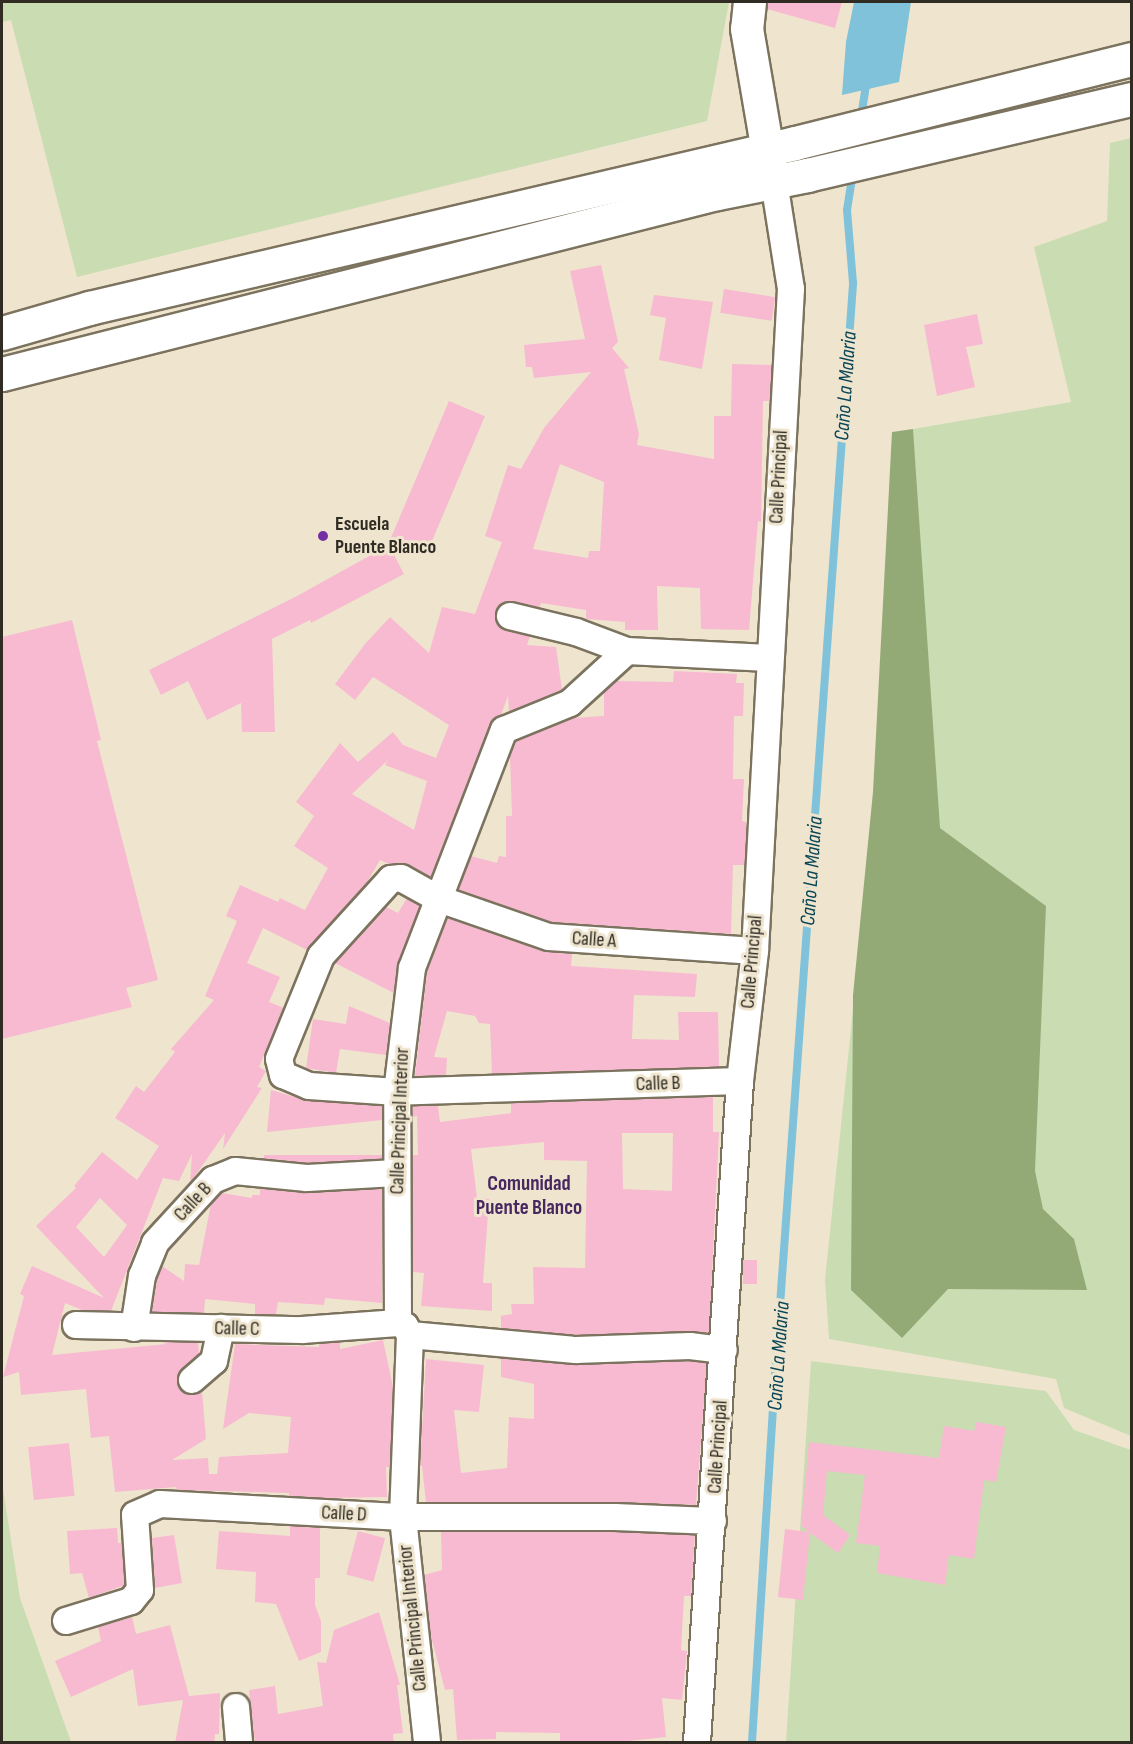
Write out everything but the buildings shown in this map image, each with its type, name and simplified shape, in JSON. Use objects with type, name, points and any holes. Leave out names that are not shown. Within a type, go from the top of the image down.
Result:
[{"type":"main road","points":[[2,333],[89,308],[780,145],[1131,59]]},
{"type":"main road","points":[[2,374],[649,210],[1131,99]]},
{"type":"street","points":[[750,2],[747,29],[780,145],[774,182]]},
{"type":"street","name":"Calle Principal","points":[[697,1743],[740,1081],[755,951],[769,658],[791,289],[774,182]]},
{"type":"street","points":[[510,616],[576,632],[627,651],[769,658]]},
{"type":"street","name":"Calle Principal Interior","points":[[427,1743],[403,1517],[404,1329],[396,1173],[397,1092],[412,968],[504,730],[570,704],[627,651]]},
{"type":"street","name":"Calle A","points":[[397,1092],[309,1086],[283,1074],[279,1059],[321,956],[391,879],[401,878],[439,899],[549,937],[755,951]]},
{"type":"street","name":"Calle B","points":[[397,1092],[740,1081]]},
{"type":"street","name":"Calle B","points":[[134,1328],[141,1276],[155,1243],[213,1180],[235,1171],[307,1178],[396,1173]]},
{"type":"street","name":"Calle C","points":[[76,1325],[134,1328],[404,1329],[576,1350],[690,1346],[724,1350]]},
{"type":"street","points":[[192,1380],[214,1360],[221,1328]]},
{"type":"street","name":"Calle D","points":[[66,1621],[131,1601],[140,1590],[135,1515],[160,1504],[403,1517],[615,1517],[713,1521]]},
{"type":"street","points":[[236,1707],[239,1743]]},
{"type":"green space","points":[[2,2],[729,2],[707,121],[77,277],[11,20],[2,22]]},
{"type":"green space","points":[[1131,138],[1131,1436],[1064,1408],[1056,1379],[829,1339],[825,1280],[913,429],[1071,402],[1034,247],[1107,221],[1110,143]]},
{"type":"green space","points":[[913,429],[940,828],[1046,906],[1035,1171],[1043,1209],[1074,1239],[1087,1290],[948,1289],[902,1338],[851,1290],[853,995],[873,792],[892,432]]},
{"type":"green space","points":[[811,1361],[1046,1391],[1074,1430],[1131,1450],[1131,1742],[786,1742]]},
{"type":"green space","points":[[2,1482],[20,1598],[71,1742],[2,1742]]},
{"type":"water","points":[[854,2],[911,2],[899,82],[842,95],[846,42]]},
{"type":"waterway","name":"Caño La Malaria","points":[[861,117],[867,81]]},
{"type":"waterway","name":"Caño La Malaria","points":[[752,1742],[775,1375],[853,283],[847,210],[853,173]]},
{"type":"place","name":"Escuela Puente Blanco","points":[[323,536]]},
{"type":"district","name":"Comunidad Puente Blanco","points":[[529,1196]]}]
